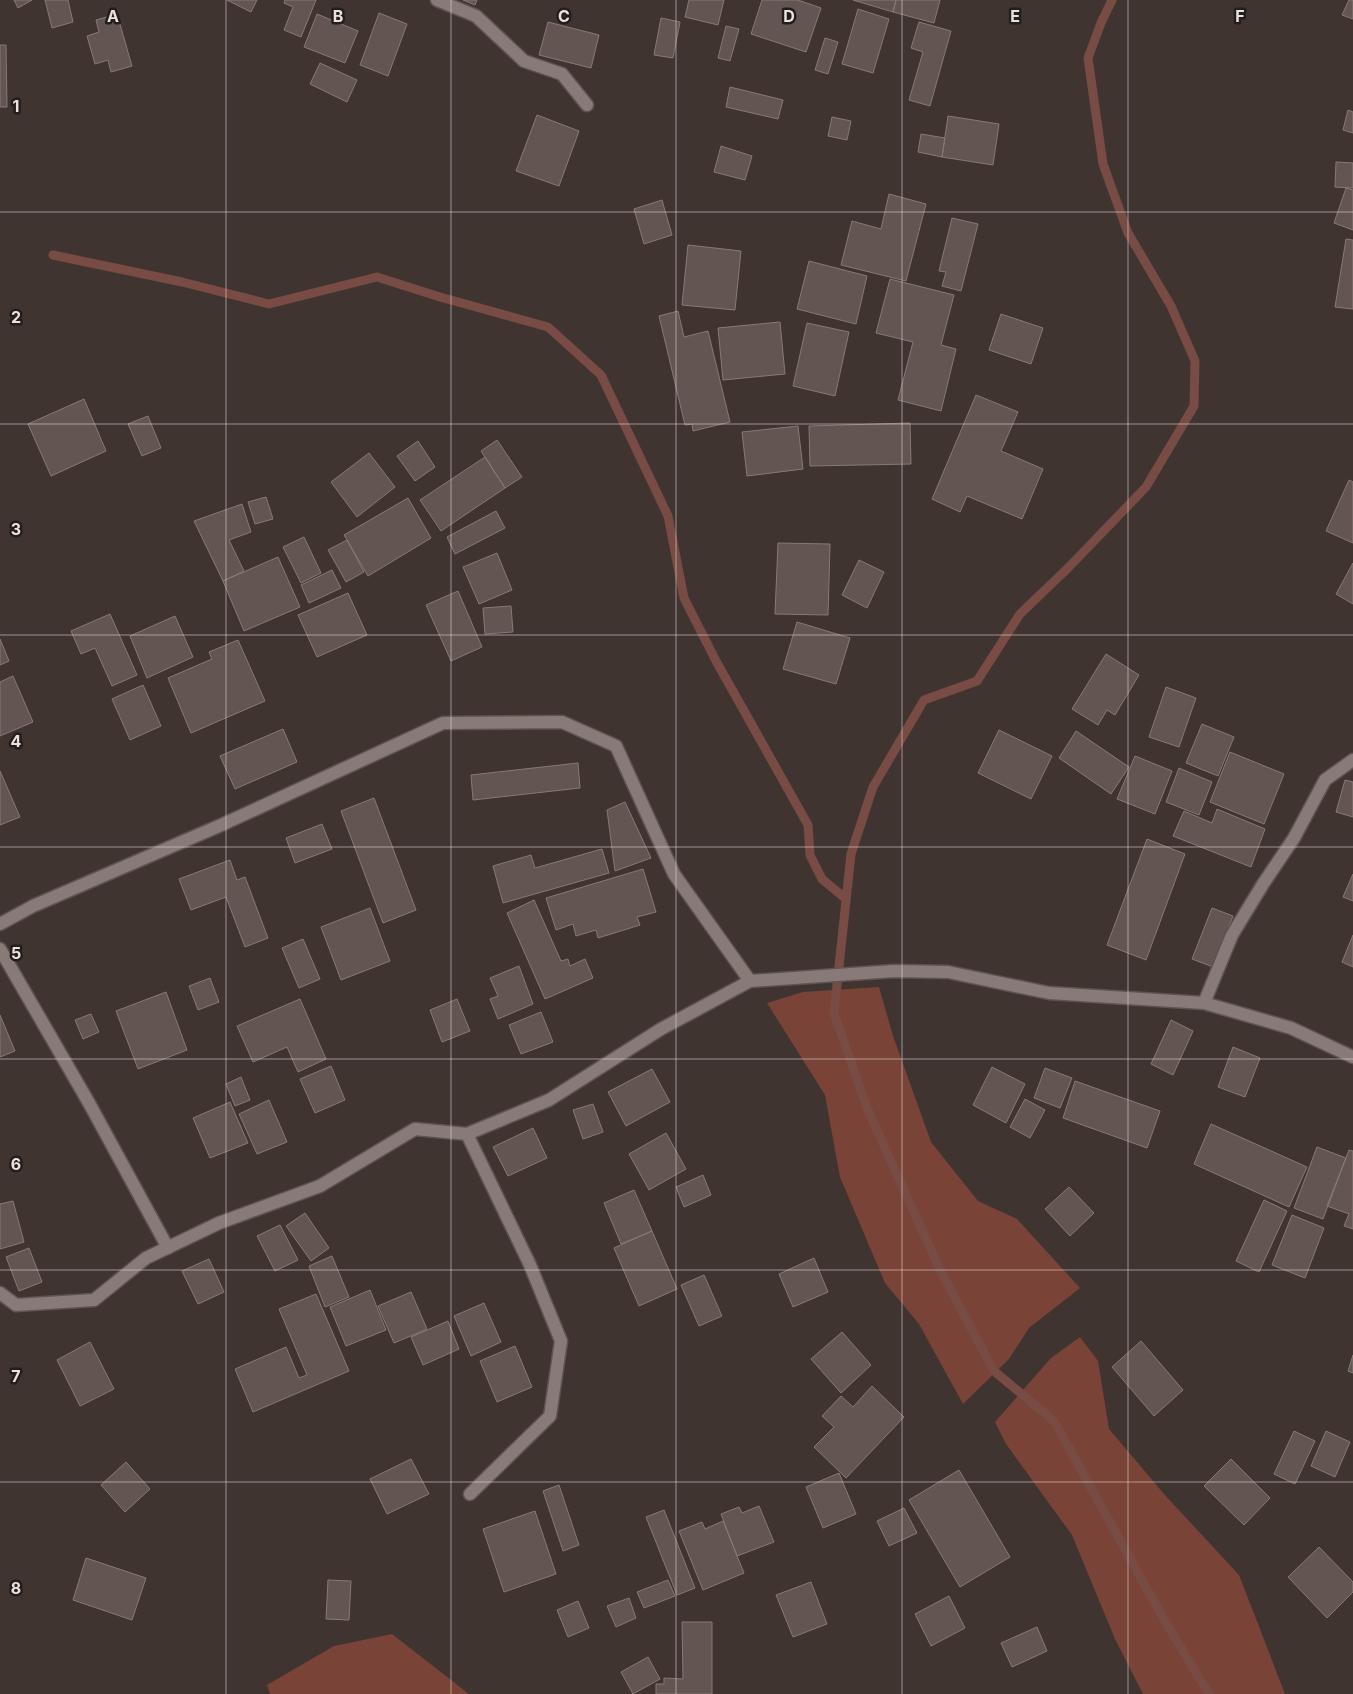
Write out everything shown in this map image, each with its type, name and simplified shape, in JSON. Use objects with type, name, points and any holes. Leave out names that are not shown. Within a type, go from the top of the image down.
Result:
[{"type":"street","points":[[437,0],[476,16],[524,61],[562,74],[588,105]]},
{"type":"street","points":[[0,924],[33,906],[219,826],[444,723],[562,722],[616,746],[674,874],[750,981]]},
{"type":"street","points":[[1204,1003],[1232,936],[1263,884],[1294,838],[1325,780],[1353,760]]},
{"type":"street","points":[[0,949],[168,1248]]},
{"type":"street","points":[[0,1294],[16,1305],[94,1300],[146,1258],[219,1223],[320,1186],[415,1129],[467,1134],[548,1100],[662,1029],[750,981],[894,971],[948,972],[1049,993],[1204,1003],[1291,1028],[1353,1057]]},
{"type":"street","points":[[467,1134],[530,1265],[561,1342],[550,1416],[470,1494]]},
{"type":"shaded area","points":[[879,987],[893,1036],[931,1142],[978,1201],[1017,1219],[1080,1288],[1029,1328],[1009,1359],[963,1404],[919,1324],[885,1283],[840,1177],[825,1095],[767,1003],[803,992]]},
{"type":"shaded area","points":[[1080,1337],[1098,1361],[1109,1429],[1164,1494],[1239,1575],[1285,1694],[1143,1694],[1115,1639],[1072,1535],[1006,1444],[995,1422],[1051,1358]]},
{"type":"shaded area","points":[[392,1634],[469,1694],[270,1694],[267,1685],[334,1646]]},
{"type":"building","points":[[14,0],[32,0],[18,8]]},
{"type":"building","points":[[45,0],[68,0],[73,22],[52,28]]},
{"type":"building","points":[[227,0],[257,0],[251,12]]},
{"type":"building","points":[[285,0],[316,0],[301,37],[284,30],[293,7],[284,3]]},
{"type":"building","points":[[463,0],[477,0],[475,5]]},
{"type":"building","points":[[689,0],[724,0],[718,25],[685,17]]},
{"type":"building","points":[[762,0],[798,0],[821,8],[806,52],[751,34]]},
{"type":"building","points":[[853,0],[896,0],[893,12]]},
{"type":"building","points":[[896,0],[940,0],[934,23],[893,12]]},
{"type":"building","points":[[1349,0],[1353,0],[1353,19],[1342,15]]},
{"type":"building","points":[[858,9],[889,19],[873,73],[842,64]]},
{"type":"building","points":[[379,13],[407,24],[388,76],[360,65]]},
{"type":"building","points":[[117,14],[132,66],[111,72],[108,60],[95,64],[87,36],[99,32],[96,20]]},
{"type":"building","points":[[317,14],[358,31],[345,63],[304,47]]},
{"type":"building","points":[[661,18],[680,22],[673,58],[654,55]]},
{"type":"building","points":[[548,22],[599,35],[591,68],[539,55]]},
{"type":"building","points":[[919,22],[951,31],[930,106],[909,100],[923,52],[911,48]]},
{"type":"building","points":[[726,26],[739,29],[730,61],[718,58]]},
{"type":"building","points":[[825,38],[838,42],[828,74],[815,70]]},
{"type":"building","points":[[0,45],[6,45],[7,107],[0,107]]},
{"type":"building","points":[[320,63],[357,80],[347,102],[310,84]]},
{"type":"building","points":[[730,87],[783,100],[778,119],[726,107]]},
{"type":"building","points":[[1348,110],[1353,112],[1353,133],[1343,130]]},
{"type":"building","points":[[537,115],[579,131],[559,186],[516,171]]},
{"type":"building","points":[[948,116],[999,124],[993,165],[942,157]]},
{"type":"building","points":[[832,117],[851,121],[847,140],[828,136]]},
{"type":"building","points":[[921,134],[945,138],[942,157],[918,152]]},
{"type":"building","points":[[721,146],[752,156],[745,180],[714,172]]},
{"type":"building","points":[[1336,162],[1353,163],[1353,188],[1335,187]]},
{"type":"building","points":[[1346,188],[1353,190],[1353,230],[1334,223]]},
{"type":"building","points":[[889,194],[926,204],[906,281],[841,265],[852,221],[881,229]]},
{"type":"building","points":[[662,200],[672,235],[644,244],[634,209]]},
{"type":"building","points":[[952,218],[978,224],[961,291],[942,286],[946,272],[939,271]]},
{"type":"building","points":[[1346,239],[1353,240],[1353,309],[1335,307]]},
{"type":"building","points":[[688,245],[741,251],[735,310],[682,305]]},
{"type":"building","points":[[809,261],[867,276],[856,324],[797,309]]},
{"type":"building","points":[[890,279],[954,295],[941,345],[956,349],[941,411],[898,400],[913,342],[876,333]]},
{"type":"building","points":[[678,311],[684,337],[708,331],[730,422],[693,431],[692,424],[685,425],[659,316]]},
{"type":"building","points":[[1001,314],[1043,328],[1031,364],[989,350]]},
{"type":"building","points":[[780,322],[785,374],[723,380],[718,328]]},
{"type":"building","points":[[807,323],[849,332],[835,396],[793,386]]},
{"type":"building","points":[[976,395],[1018,412],[1001,451],[1043,469],[1022,519],[967,496],[960,512],[932,499]]},
{"type":"building","points":[[84,399],[106,451],[51,476],[28,424]]},
{"type":"building","points":[[148,416],[161,448],[142,456],[128,424]]},
{"type":"building","points":[[910,423],[911,464],[810,466],[809,426]]},
{"type":"building","points":[[798,426],[803,469],[747,476],[742,432]]},
{"type":"building","points":[[497,440],[522,477],[505,488],[481,451]]},
{"type":"building","points":[[418,441],[435,467],[415,481],[397,456]]},
{"type":"building","points":[[369,453],[395,487],[357,517],[331,482]]},
{"type":"building","points":[[485,457],[505,488],[441,531],[420,500]]},
{"type":"building","points":[[1349,480],[1353,482],[1353,543],[1326,531]]},
{"type":"building","points":[[266,497],[273,519],[255,524],[248,502]]},
{"type":"building","points":[[408,498],[431,538],[368,576],[344,535]]},
{"type":"building","points":[[242,504],[251,532],[229,540],[244,571],[223,581],[194,521]]},
{"type":"building","points":[[496,511],[505,528],[455,554],[447,537]]},
{"type":"building","points":[[304,537],[321,573],[301,583],[283,547]]},
{"type":"building","points":[[347,540],[364,572],[346,582],[328,550]]},
{"type":"building","points":[[778,543],[830,544],[828,615],[775,614]]},
{"type":"building","points":[[497,553],[512,590],[479,604],[463,567]]},
{"type":"building","points":[[278,557],[300,607],[244,631],[223,581]]},
{"type":"building","points":[[859,560],[884,572],[867,608],[842,595]]},
{"type":"building","points":[[1353,563],[1353,604],[1336,594]]},
{"type":"building","points":[[332,570],[341,588],[309,603],[301,585]]},
{"type":"building","points":[[458,591],[482,647],[451,661],[426,605]]},
{"type":"building","points":[[348,593],[367,635],[317,657],[298,615]]},
{"type":"building","points":[[511,606],[513,632],[485,634],[483,608]]},
{"type":"building","points":[[110,614],[137,675],[112,686],[95,648],[81,654],[71,631]]},
{"type":"building","points":[[175,616],[193,657],[147,678],[130,636]]},
{"type":"building","points":[[797,622],[850,638],[836,684],[783,669]]},
{"type":"building","points":[[0,639],[9,661],[0,665]]},
{"type":"building","points":[[238,640],[265,701],[191,733],[168,678],[212,659],[209,652]]},
{"type":"building","points":[[1106,654],[1139,675],[1115,715],[1107,710],[1098,725],[1072,709]]},
{"type":"building","points":[[13,676],[33,722],[0,736],[0,682]]},
{"type":"building","points":[[143,685],[161,726],[130,740],[112,699]]},
{"type":"building","points":[[1166,687],[1196,698],[1179,747],[1149,737]]},
{"type":"building","points":[[1202,724],[1234,737],[1218,776],[1186,763]]},
{"type":"building","points":[[283,729],[297,762],[235,789],[220,756]]},
{"type":"building","points":[[999,730],[1052,756],[1031,799],[978,773]]},
{"type":"building","points":[[1076,731],[1129,767],[1111,794],[1059,758]]},
{"type":"building","points":[[1230,752],[1284,774],[1264,824],[1210,802]]},
{"type":"building","points":[[1135,756],[1172,771],[1155,814],[1117,799]]},
{"type":"building","points":[[578,763],[580,788],[473,800],[471,775]]},
{"type":"building","points":[[1179,768],[1212,782],[1199,815],[1166,802]]},
{"type":"building","points":[[0,771],[20,817],[0,825]]},
{"type":"building","points":[[1345,780],[1353,782],[1353,817],[1336,812]]},
{"type":"building","points":[[374,798],[416,910],[383,923],[341,811]]},
{"type":"building","points":[[625,802],[651,858],[615,871],[607,810]]},
{"type":"building","points":[[1217,809],[1265,829],[1251,867],[1173,836],[1184,811],[1212,823]]},
{"type":"building","points":[[322,824],[332,849],[295,863],[286,838]]},
{"type":"building","points":[[1147,839],[1185,854],[1146,960],[1107,945]]},
{"type":"building","points":[[602,849],[609,873],[503,903],[493,866],[531,855],[535,868]]},
{"type":"building","points":[[230,860],[237,880],[245,877],[268,938],[245,947],[226,897],[191,910],[179,879]]},
{"type":"building","points":[[643,869],[656,912],[637,917],[640,925],[598,938],[596,930],[576,936],[573,924],[556,930],[546,898]]},
{"type":"building","points":[[1353,874],[1353,901],[1343,897]]},
{"type":"building","points":[[534,900],[561,961],[568,959],[570,966],[585,959],[593,978],[545,999],[507,913]]},
{"type":"building","points":[[370,908],[390,961],[341,980],[321,927]]},
{"type":"building","points":[[1212,908],[1233,916],[1213,967],[1192,959]]},
{"type":"building","points":[[1353,935],[1353,967],[1342,962]]},
{"type":"building","points":[[303,939],[320,979],[299,988],[282,948]]},
{"type":"building","points":[[519,966],[533,1004],[498,1019],[490,999],[498,996],[490,978]]},
{"type":"building","points":[[210,978],[219,1002],[198,1010],[189,986]]},
{"type":"building","points":[[166,992],[187,1050],[138,1069],[116,1011]]},
{"type":"building","points":[[300,999],[326,1059],[298,1072],[287,1047],[253,1062],[237,1026]]},
{"type":"building","points":[[457,999],[470,1031],[442,1042],[430,1010]]},
{"type":"building","points":[[541,1012],[553,1042],[521,1054],[509,1025]]},
{"type":"building","points":[[91,1014],[99,1032],[83,1039],[75,1020]]},
{"type":"building","points":[[0,1015],[15,1051],[0,1057]]},
{"type":"building","points":[[1171,1020],[1193,1031],[1173,1075],[1151,1064]]},
{"type":"building","points":[[1233,1047],[1260,1058],[1245,1097],[1218,1087]]},
{"type":"building","points":[[331,1066],[345,1100],[315,1113],[300,1079]]},
{"type":"building","points":[[992,1067],[1025,1084],[1006,1123],[973,1105]]},
{"type":"building","points":[[1045,1068],[1072,1078],[1060,1108],[1034,1098]]},
{"type":"building","points":[[652,1069],[670,1102],[626,1126],[608,1092]]},
{"type":"building","points":[[241,1077],[250,1100],[235,1106],[226,1084]]},
{"type":"building","points":[[1075,1081],[1160,1111],[1147,1148],[1063,1118]]},
{"type":"building","points":[[1025,1099],[1045,1110],[1030,1138],[1010,1127]]},
{"type":"building","points":[[269,1100],[287,1142],[257,1154],[239,1114]]},
{"type":"building","points":[[230,1102],[248,1143],[210,1158],[193,1118]]},
{"type":"building","points":[[593,1104],[603,1132],[583,1139],[573,1110]]},
{"type":"building","points":[[1211,1124],[1307,1167],[1289,1207],[1194,1164]]},
{"type":"building","points":[[533,1128],[547,1158],[508,1176],[493,1147]]},
{"type":"building","points":[[666,1133],[686,1169],[649,1190],[629,1154]]},
{"type":"building","points":[[1317,1147],[1346,1158],[1323,1219],[1294,1208]]},
{"type":"building","points":[[1349,1150],[1353,1151],[1353,1229],[1344,1226],[1349,1214],[1327,1206]]},
{"type":"building","points":[[703,1175],[711,1195],[684,1207],[676,1187]]},
{"type":"building","points":[[1069,1187],[1094,1213],[1070,1236],[1045,1209]]},
{"type":"building","points":[[634,1190],[652,1231],[621,1244],[604,1203]]},
{"type":"building","points":[[1264,1200],[1287,1211],[1259,1272],[1236,1261]]},
{"type":"building","points":[[13,1201],[24,1242],[0,1249],[0,1204]]},
{"type":"building","points":[[305,1213],[329,1248],[311,1261],[286,1226]]},
{"type":"building","points":[[1292,1215],[1324,1228],[1305,1278],[1272,1265]]},
{"type":"building","points":[[280,1225],[298,1260],[275,1271],[257,1236]]},
{"type":"building","points":[[652,1231],[677,1289],[639,1306],[614,1248]]},
{"type":"building","points":[[29,1248],[42,1282],[19,1291],[6,1257]]},
{"type":"building","points":[[332,1256],[349,1297],[325,1307],[309,1266]]},
{"type":"building","points":[[814,1258],[828,1292],[793,1307],[779,1274]]},
{"type":"building","points":[[209,1259],[224,1292],[198,1304],[182,1271]]},
{"type":"building","points":[[704,1275],[722,1316],[699,1326],[681,1285]]},
{"type":"building","points":[[370,1290],[386,1330],[346,1346],[330,1307]]},
{"type":"building","points":[[411,1292],[427,1329],[394,1343],[378,1306]]},
{"type":"building","points":[[316,1294],[349,1371],[253,1412],[235,1369],[286,1347],[299,1378],[307,1375],[279,1309]]},
{"type":"building","points":[[484,1303],[501,1342],[471,1356],[454,1316]]},
{"type":"building","points":[[448,1321],[459,1349],[423,1365],[411,1337]]},
{"type":"building","points":[[842,1332],[871,1365],[841,1393],[811,1359]]},
{"type":"building","points":[[1141,1341],[1183,1390],[1154,1416],[1112,1367]]},
{"type":"building","points":[[90,1342],[114,1389],[80,1406],[57,1360]]},
{"type":"building","points":[[515,1346],[532,1387],[497,1402],[480,1361]]},
{"type":"building","points":[[1353,1355],[1353,1373],[1348,1371]]},
{"type":"building","points":[[872,1386],[904,1417],[846,1478],[814,1447],[834,1427],[822,1416],[841,1396],[853,1407]]},
{"type":"building","points":[[1294,1431],[1315,1441],[1295,1484],[1274,1474]]},
{"type":"building","points":[[1326,1431],[1350,1442],[1335,1477],[1311,1466]]},
{"type":"building","points":[[411,1459],[429,1494],[387,1514],[370,1479]]},
{"type":"building","points":[[1231,1459],[1270,1498],[1244,1525],[1204,1486]]},
{"type":"building","points":[[126,1462],[150,1489],[125,1512],[101,1485]]},
{"type":"building","points":[[959,1470],[1010,1557],[960,1587],[909,1500]]},
{"type":"building","points":[[839,1473],[856,1514],[823,1528],[806,1487]]},
{"type":"building","points":[[559,1485],[579,1545],[563,1551],[543,1491]]},
{"type":"building","points":[[759,1506],[774,1542],[737,1556],[721,1514],[739,1507],[742,1513]]},
{"type":"building","points":[[904,1508],[917,1533],[889,1546],[877,1521]]},
{"type":"building","points":[[664,1510],[695,1588],[677,1595],[646,1517]]},
{"type":"building","points":[[535,1511],[556,1574],[504,1592],[483,1529]]},
{"type":"building","points":[[723,1521],[744,1573],[703,1590],[679,1531],[702,1522],[705,1529]]},
{"type":"building","points":[[1319,1547],[1353,1582],[1353,1592],[1327,1618],[1288,1577]]},
{"type":"building","points":[[86,1558],[146,1578],[132,1620],[73,1600]]},
{"type":"building","points":[[328,1580],[351,1581],[349,1620],[326,1619]]},
{"type":"building","points":[[668,1580],[675,1596],[644,1608],[637,1592]]},
{"type":"building","points":[[811,1582],[827,1624],[793,1637],[776,1595]]},
{"type":"building","points":[[949,1596],[965,1628],[931,1646],[915,1614]]},
{"type":"building","points":[[629,1598],[636,1618],[616,1627],[607,1606]]},
{"type":"building","points":[[578,1601],[589,1628],[568,1637],[557,1610]]},
{"type":"building","points":[[682,1622],[712,1622],[712,1694],[656,1694],[656,1684],[664,1684],[664,1678],[683,1679]]},
{"type":"building","points":[[1037,1627],[1047,1651],[1012,1667],[1001,1643]]},
{"type":"building","points":[[648,1657],[660,1679],[633,1694],[621,1672]]},
{"type":"waterway","points":[[1112,0],[1088,58],[1103,164],[1128,233],[1171,306],[1195,361],[1194,406],[1146,487],[1068,568],[1020,614],[977,681],[924,700],[873,787],[851,854],[834,1013],[867,1108],[941,1272],[994,1371],[1054,1421],[1163,1618],[1209,1694]]},
{"type":"waterway","points":[[53,255],[182,282],[269,304],[377,277],[440,297],[548,327],[601,375],[668,516],[684,598],[716,661],[808,825],[810,855],[822,879],[846,899]]}]
